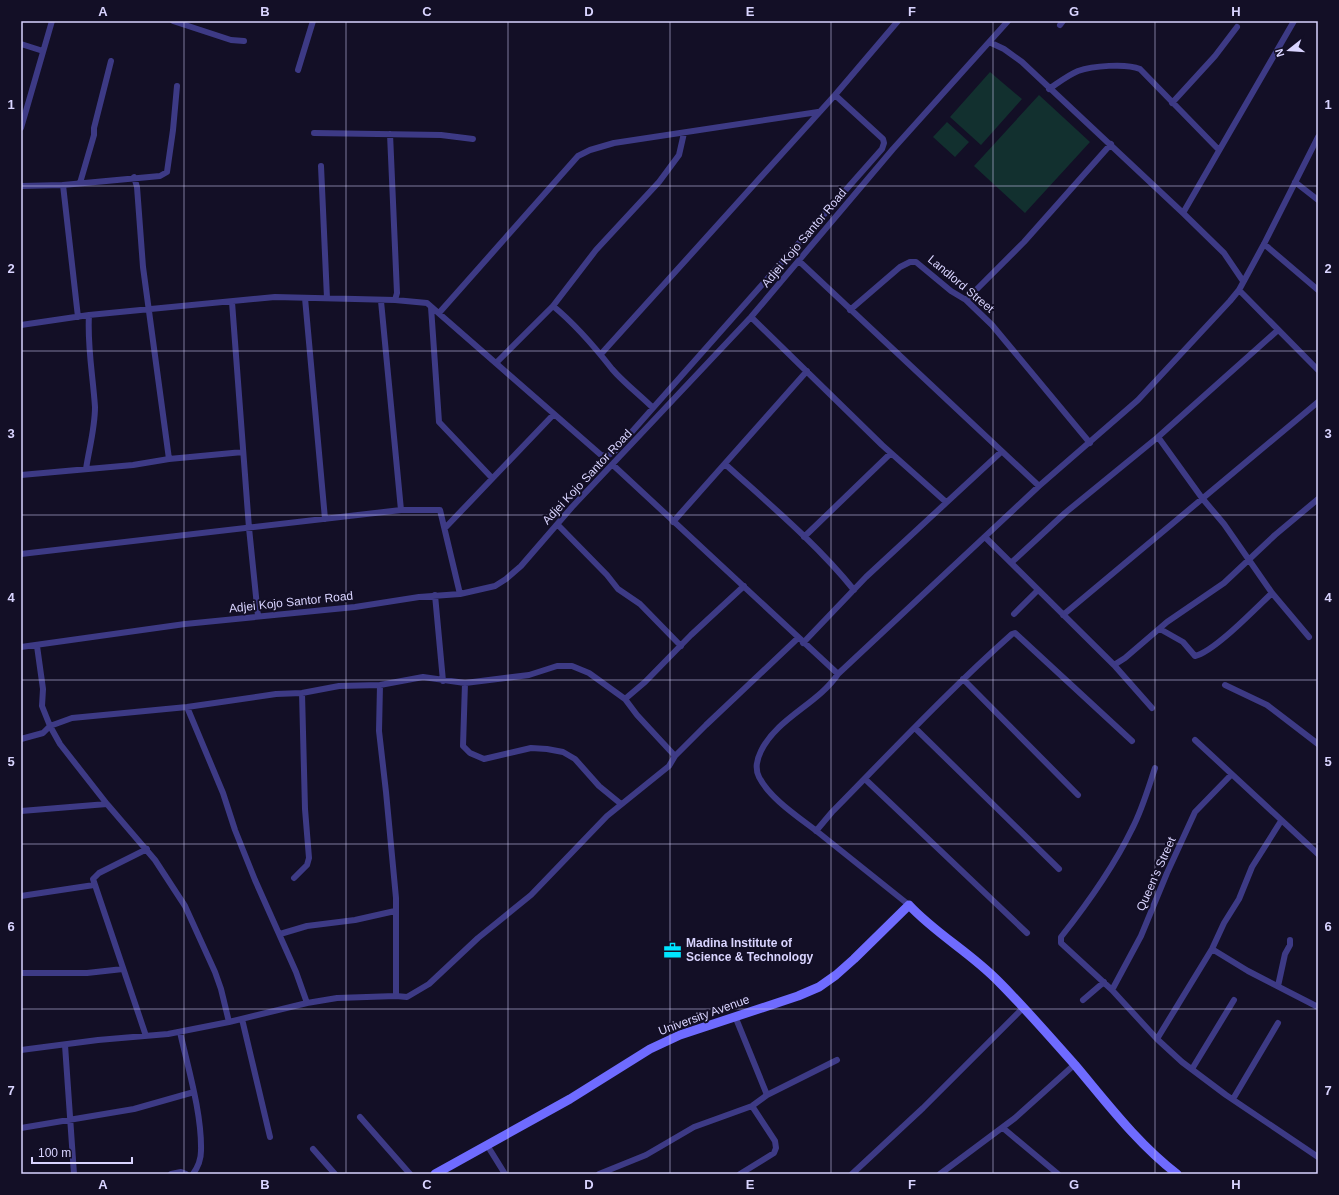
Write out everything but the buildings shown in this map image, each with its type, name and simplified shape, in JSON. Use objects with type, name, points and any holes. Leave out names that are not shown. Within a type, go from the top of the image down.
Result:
[{"type":"street","points":[[21,128],[52,21]]},
{"type":"street","points":[[173,21],[230,40],[244,41]]},
{"type":"street","points":[[298,70],[313,21]]},
{"type":"street","points":[[601,354],[835,94],[898,21]]},
{"type":"street","name":"Adjei Kojo Santor Road","points":[[21,647],[37,646],[178,625],[355,607],[435,595],[460,594],[494,586],[506,579],[751,317],[893,148],[1008,21]]},
{"type":"street","points":[[1183,213],[1269,67],[1294,21]]},
{"type":"street","points":[[1172,103],[1215,56],[1237,28]]},
{"type":"street","points":[[989,42],[1004,49],[1022,62],[1049,89],[1111,144],[1224,253],[1243,281]]},
{"type":"street","points":[[21,44],[43,51]]},
{"type":"street","points":[[80,183],[94,136],[94,128],[111,61]]},
{"type":"street","points":[[1049,89],[1079,71],[1114,66],[1134,67],[1140,69],[1219,150]]},
{"type":"street","points":[[21,186],[63,185],[160,176],[167,172],[177,86]]},
{"type":"street","points":[[21,325],[89,315],[275,297],[381,301],[395,300],[427,303],[601,455],[608,456],[614,452],[882,149],[884,142],[883,139],[835,94]]},
{"type":"street","points":[[439,313],[578,156],[590,150],[607,145],[818,112]]},
{"type":"street","points":[[314,133],[441,135],[473,139]]},
{"type":"street","points":[[496,363],[552,306],[596,250],[659,182],[679,155],[684,133]]},
{"type":"street","points":[[390,134],[397,293],[395,300]]},
{"type":"street","points":[[1176,1174],[1131,1131],[999,981],[974,958],[923,921],[909,905],[790,811],[759,777],[757,765],[761,751],[773,735],[821,693],[838,674],[986,538],[1039,486],[1138,400],[1239,290],[1318,137]]},
{"type":"street","points":[[966,300],[1024,242],[1111,144]]},
{"type":"street","points":[[321,166],[327,298]]},
{"type":"street","points":[[134,178],[137,187],[143,267],[150,309],[169,459]]},
{"type":"street","points":[[1295,182],[1318,200]]},
{"type":"street","points":[[63,185],[78,317]]},
{"type":"street","points":[[1264,244],[1318,290]]},
{"type":"street","points":[[799,261],[1039,486]]},
{"type":"street","name":"Landlord Street","points":[[850,310],[900,267],[910,262],[916,262],[950,291],[966,300],[992,325],[1090,443]]},
{"type":"street","points":[[1239,290],[1318,370]]},
{"type":"street","points":[[305,298],[325,519]]},
{"type":"street","points":[[381,301],[401,510]]},
{"type":"street","points":[[232,302],[249,528],[258,616]]},
{"type":"street","points":[[552,306],[566,317],[601,354],[613,370],[653,408]]},
{"type":"street","points":[[431,307],[439,422],[492,478]]},
{"type":"street","points":[[86,469],[93,434],[95,408],[88,334],[89,315]]},
{"type":"street","points":[[751,317],[890,453],[946,502]]},
{"type":"street","points":[[1012,563],[1066,513],[1158,437],[1278,330]]},
{"type":"street","points":[[673,522],[807,371]]},
{"type":"street","points":[[1063,615],[1318,402]]},
{"type":"street","points":[[445,528],[554,414]]},
{"type":"street","points":[[1158,437],[1202,498],[1224,524],[1272,593],[1310,637]]},
{"type":"street","points":[[21,475],[133,465],[169,459],[243,452]]},
{"type":"street","points":[[803,643],[854,590],[1001,452]]},
{"type":"street","points":[[804,536],[890,453]]},
{"type":"street","points":[[725,464],[804,536],[839,571],[854,590]]},
{"type":"street","points":[[613,465],[838,674]]},
{"type":"street","points":[[1114,665],[1126,658],[1187,608],[1208,595],[1318,499]]},
{"type":"street","points":[[21,554],[401,510],[440,510],[460,594]]},
{"type":"street","points":[[558,525],[608,575],[618,589],[640,604],[681,646]]},
{"type":"street","points":[[986,538],[1114,665],[1152,708]]},
{"type":"street","points":[[625,699],[744,586]]},
{"type":"street","points":[[1014,614],[1038,590]]},
{"type":"street","points":[[1160,629],[1183,642],[1195,656],[1201,655],[1272,593]]},
{"type":"street","points":[[435,595],[443,681]]},
{"type":"street","points":[[816,831],[832,812],[964,679],[1012,634],[1015,633],[1132,741]]},
{"type":"street","points":[[21,1050],[98,1040],[180,1032],[307,1003],[337,998],[407,997],[429,984],[478,938],[531,895],[577,846],[621,804],[669,766],[675,756],[798,638]]},
{"type":"street","points":[[37,646],[43,689],[42,706],[50,726],[60,744],[107,804],[147,849],[185,906],[217,978],[229,1022]]},
{"type":"street","points":[[21,740],[43,734],[50,726],[72,718],[187,707],[276,694],[302,693],[339,686],[380,685],[423,677],[465,683],[529,675],[557,666],[572,666],[589,673],[625,699],[637,715],[675,756]]},
{"type":"street","points":[[964,679],[1078,796]]},
{"type":"street","points":[[465,683],[463,746],[470,753],[484,758],[531,748],[563,752],[575,759],[599,786],[621,804]]},
{"type":"street","points":[[380,685],[378,731],[392,849],[395,911],[396,996]]},
{"type":"street","points":[[1225,685],[1267,705],[1318,744]]},
{"type":"street","points":[[294,878],[307,865],[309,858],[305,809],[302,693]]},
{"type":"street","points":[[187,707],[223,793],[235,830],[255,880],[280,934],[307,1003]]},
{"type":"street","points":[[915,728],[1059,869]]},
{"type":"street","points":[[1194,740],[1318,854]]},
{"type":"street","points":[[1155,768],[1133,828],[1120,852],[1089,901],[1061,937],[1062,945],[1104,982],[1157,1039],[1192,1069],[1318,1157]]},
{"type":"street","name":"Queen’s Street","points":[[1112,990],[1141,936],[1166,873],[1195,812],[1231,775]]},
{"type":"street","points":[[865,779],[1026,933]]},
{"type":"street","points":[[21,811],[107,804]]},
{"type":"street","points":[[1157,1039],[1212,949],[1224,923],[1239,899],[1252,867],[1281,821]]},
{"type":"street","points":[[146,1036],[94,885],[94,879],[99,874],[147,849]]},
{"type":"street","points":[[21,896],[94,885]]},
{"type":"street","name":"University Avenue","points":[[435,1174],[570,1099],[661,1042],[798,996],[829,980],[877,938],[909,905]]},
{"type":"street","points":[[280,934],[307,926],[355,920],[395,911]]},
{"type":"street","points":[[1278,986],[1285,954],[1290,945],[1290,940]]},
{"type":"street","points":[[1212,949],[1318,1007]]},
{"type":"street","points":[[21,973],[87,973],[123,969]]},
{"type":"street","points":[[1083,1000],[1104,982]]},
{"type":"street","points":[[1192,1069],[1234,1000]]},
{"type":"street","points":[[852,1174],[923,1108],[1023,1008]]},
{"type":"street","points":[[735,1016],[767,1095]]},
{"type":"street","points":[[242,1019],[270,1138]]},
{"type":"street","points":[[1233,1099],[1278,1023]]},
{"type":"street","points":[[180,1032],[194,1092],[202,1152],[199,1164],[193,1174]]},
{"type":"street","points":[[65,1045],[74,1174]]},
{"type":"street","points":[[599,1174],[646,1155],[694,1127],[752,1106],[767,1095],[837,1060]]},
{"type":"street","points":[[945,1173],[1003,1128],[1074,1065]]},
{"type":"street","points":[[21,1128],[140,1107],[194,1092]]},
{"type":"street","points":[[740,1174],[774,1153],[776,1148],[775,1141],[752,1106]]},
{"type":"street","points":[[360,1118],[410,1174]]},
{"type":"street","points":[[1003,1128],[1058,1174]]},
{"type":"street","points":[[487,1145],[505,1174]]},
{"type":"street","points":[[313,1149],[335,1174]]},
{"type":"street","points":[[171,1174],[181,1172],[186,1174]]},
{"type":"green space","points":[[990,72],[1022,99],[981,145],[950,117]]},
{"type":"green space","points":[[1039,95],[1090,142],[1025,213],[974,166]]},
{"type":"green space","points":[[947,122],[969,142],[955,157],[933,137]]},
{"type":"place","name":"Madina Institute of Science & Technology","points":[[673,950]]}]
